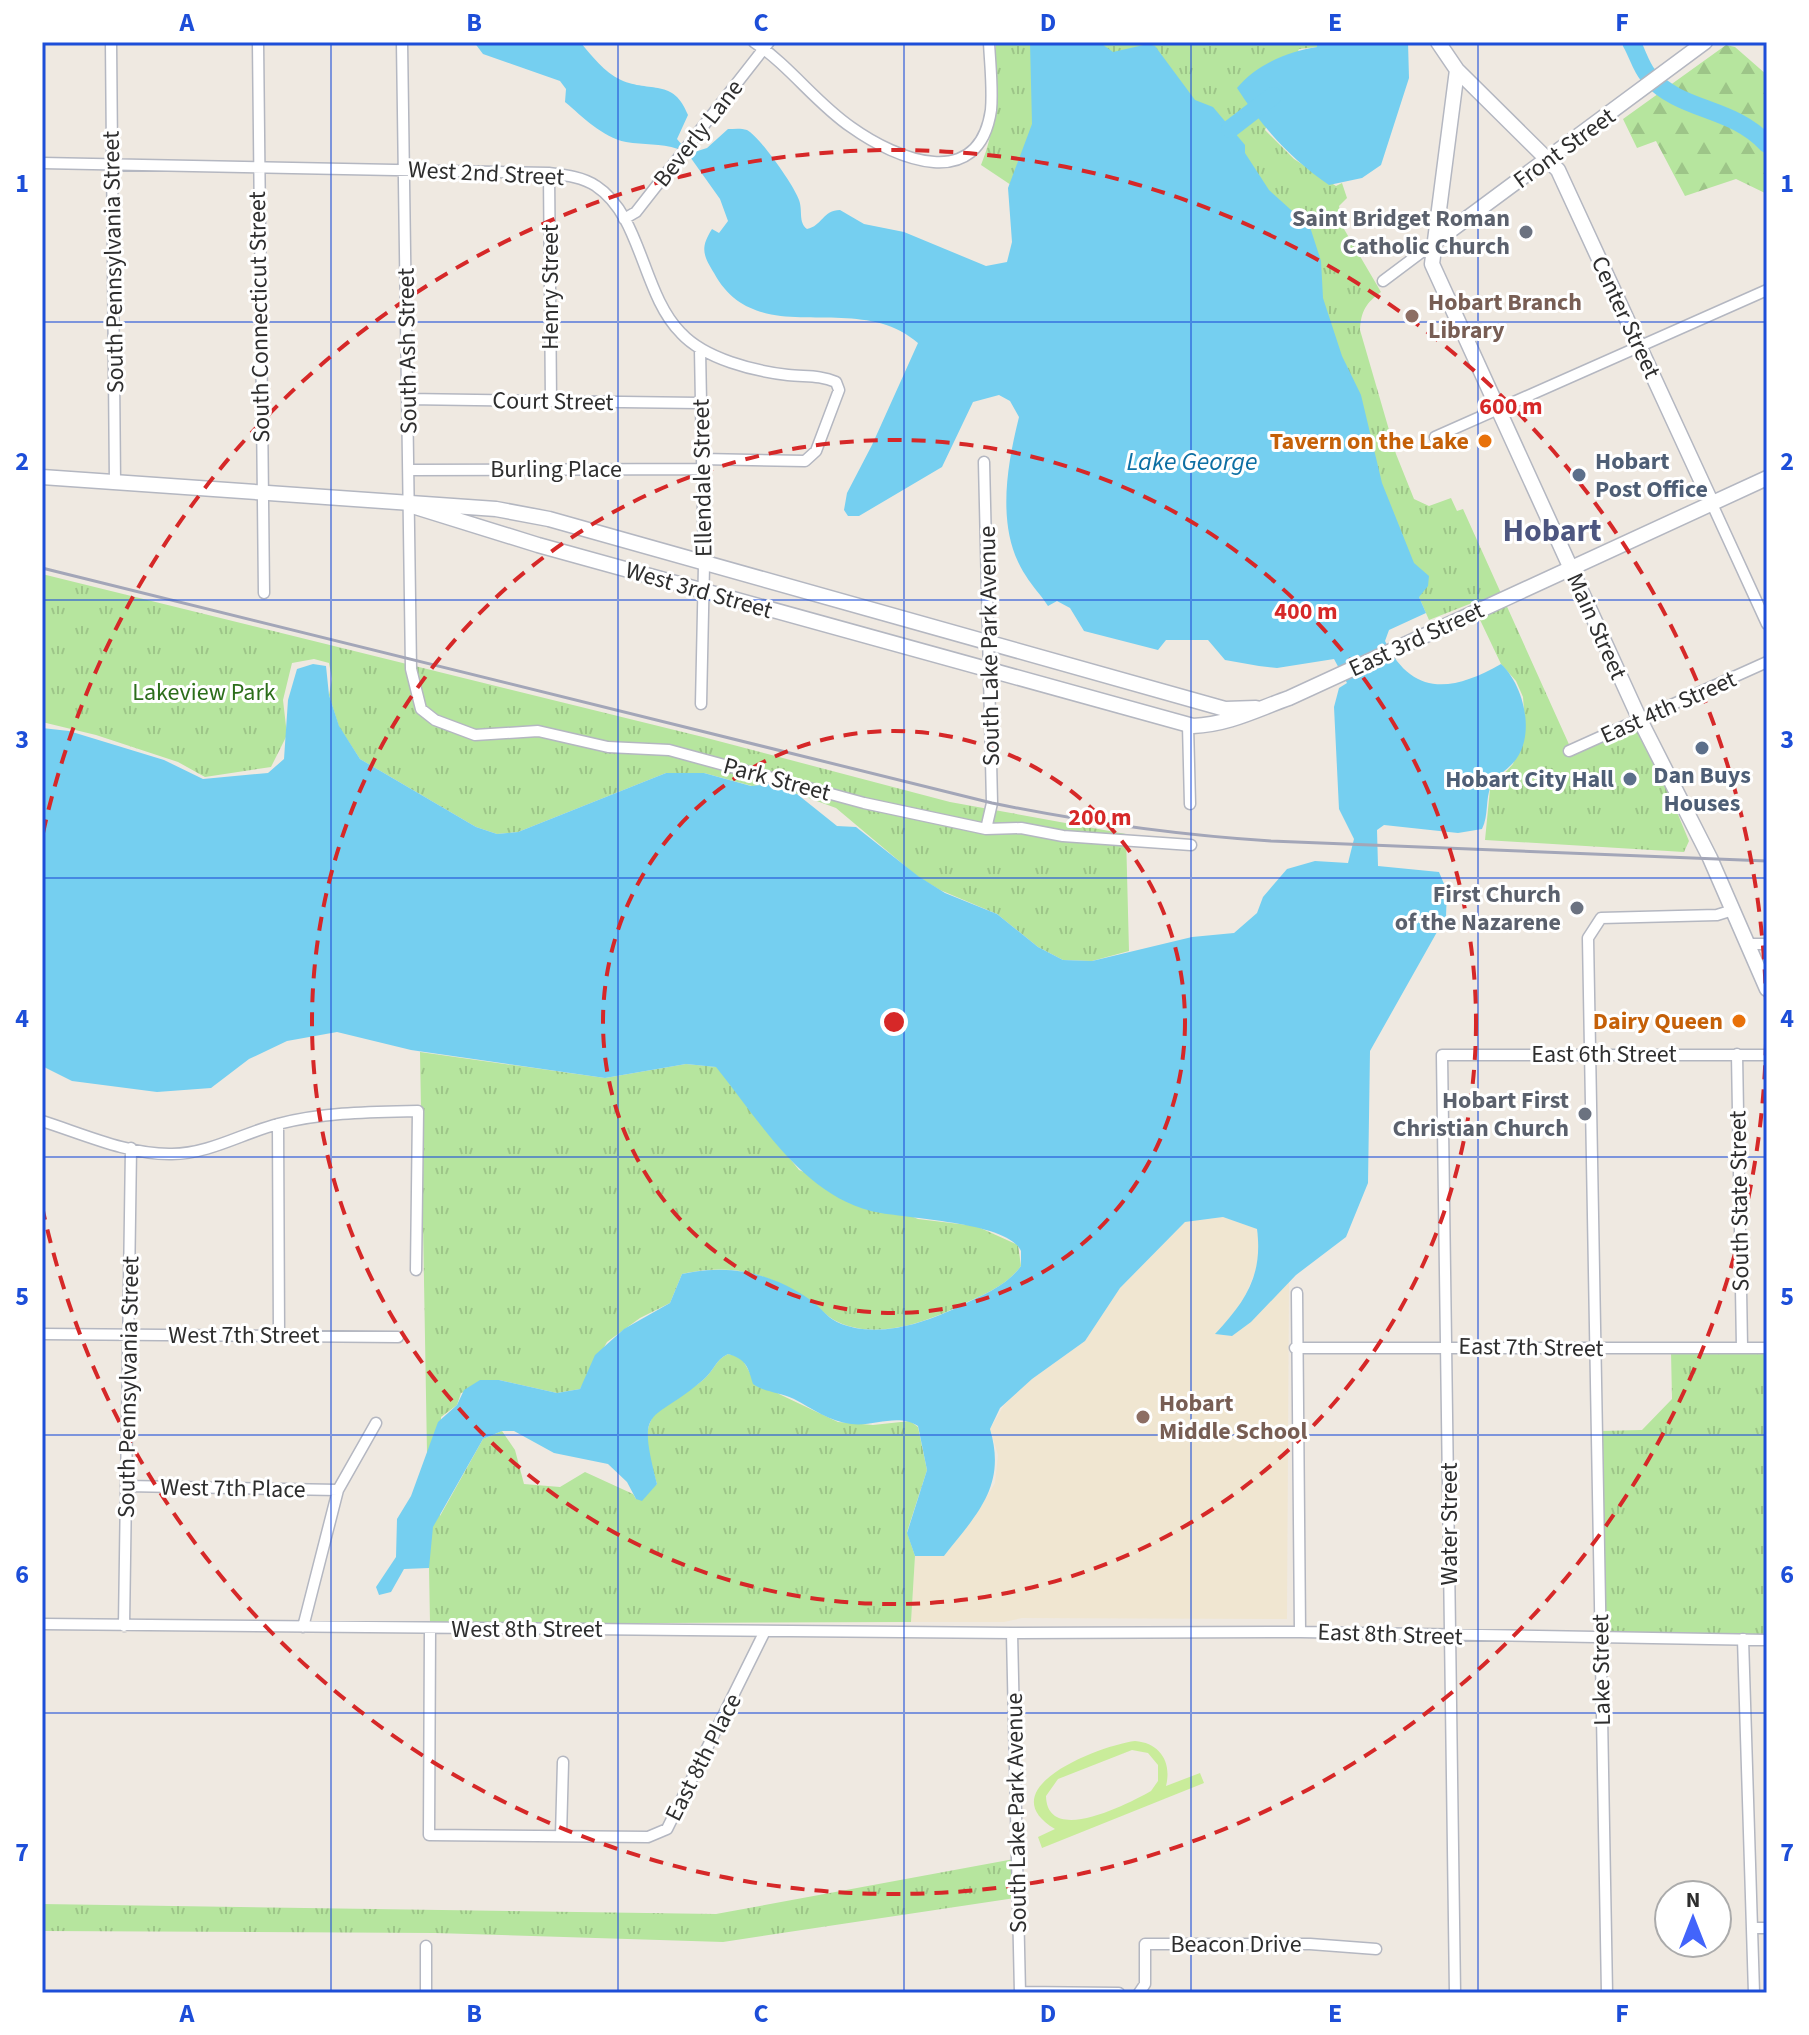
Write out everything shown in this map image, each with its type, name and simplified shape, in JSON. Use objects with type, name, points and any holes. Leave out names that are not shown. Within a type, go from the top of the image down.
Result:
[{"type":"street","name":"South Pennsylvania Street","points":[[111,42],[115,483]]},
{"type":"street","name":"South Connecticut Street","points":[[258,42],[264,593]]},
{"type":"street","name":"South Ash Street","points":[[402,42],[411,659]]},
{"type":"street","points":[[763,44],[851,127],[888,148],[932,164],[961,161],[979,145],[991,111],[989,42]]},
{"type":"street","name":"Center Street","points":[[1438,42],[1457,70],[1558,170],[1767,624]]},
{"type":"street","name":"Front Street","points":[[1383,281],[1705,42]]},
{"type":"street","name":"Beverly Lane","points":[[624,219],[636,212],[763,44]]},
{"type":"street","name":"Main Street","points":[[1457,70],[1432,264],[1640,720],[1733,910],[1767,989]]},
{"type":"street","name":"West 2nd Street","points":[[42,163],[549,173],[595,184],[613,200],[624,219],[664,311],[681,333],[700,349],[786,375],[825,377],[836,382],[839,390],[816,451],[805,461]]},
{"type":"street","name":"Henry Street","points":[[549,173],[551,401]]},
{"type":"street","points":[[1435,437],[1767,290]]},
{"type":"street","name":"Ellendale Street","points":[[700,349],[704,565],[701,704]]},
{"type":"street","name":"Court Street","points":[[407,399],[699,403]]},
{"type":"street","name":"Burling Place","points":[[409,470],[805,461]]},
{"type":"street","name":"South Lake Park Avenue","points":[[984,462],[991,644],[992,803],[986,829]]},
{"type":"street","name":"West 3rd Street","points":[[42,477],[496,509],[536,517],[991,644]]},
{"type":"street","name":"East 3rd Street","points":[[991,672],[1188,725],[1220,725],[1339,674],[1767,478]]},
{"type":"street","name":"West 3rd Street","points":[[409,505],[991,672]]},
{"type":"street","name":"East 3rd Street","points":[[991,644],[1225,709],[1260,708]]},
{"type":"street","name":"Park Street","points":[[411,659],[413,686],[421,709],[435,720],[475,735],[538,731],[608,747],[669,750],[864,803],[986,829],[1021,828],[1063,836],[1191,845]]},
{"type":"street","name":"East 4th Street","points":[[1569,751],[1767,662]]},
{"type":"street","points":[[1188,725],[1190,804]]},
{"type":"street","name":"Lake Street","points":[[1607,1993],[1588,938],[1601,918],[1717,915],[1733,910]]},
{"type":"street","points":[[1748,944],[1767,944]]},
{"type":"street","name":"South State Street","points":[[1737,1054],[1742,1347]]},
{"type":"street","name":"East 6th Street","points":[[1442,1055],[1767,1055]]},
{"type":"street","name":"Water Street","points":[[1442,1055],[1455,1993]]},
{"type":"street","points":[[42,1121],[131,1148],[170,1155],[194,1153],[278,1124],[338,1113],[418,1111],[416,1270]]},
{"type":"street","points":[[278,1124],[279,1335]]},
{"type":"street","name":"South Pennsylvania Street","points":[[124,1626],[131,1148]]},
{"type":"street","points":[[1297,1293],[1295,1348],[1300,1632]]},
{"type":"street","name":"West 7th Street","points":[[42,1334],[398,1337]]},
{"type":"street","name":"East 7th Street","points":[[1295,1348],[1448,1345],[1767,1348]]},
{"type":"street","points":[[303,1627],[338,1490],[376,1423]]},
{"type":"street","name":"West 7th Place","points":[[127,1486],[338,1490]]},
{"type":"street","name":"West 8th Street","points":[[42,1624],[1012,1633]]},
{"type":"street","points":[[430,1628],[429,1835],[561,1836],[563,1762]]},
{"type":"street","name":"East 8th Place","points":[[561,1836],[648,1837],[667,1829],[765,1631]]},
{"type":"street","name":"East 8th Street","points":[[1012,1633],[1300,1632],[1767,1640]]},
{"type":"street","name":"South Lake Park Avenue","points":[[1012,1633],[1020,1992]]},
{"type":"street","points":[[1743,1639],[1754,1993]]},
{"type":"street","points":[[1753,1928],[1767,1928]]},
{"type":"street","name":"Beacon Drive","points":[[1139,1993],[1145,1984],[1145,1944],[1310,1944],[1376,1949]]},
{"type":"street","points":[[426,1946],[426,1993]]},
{"type":"street","points":[[1020,1992],[1119,1993]]},
{"type":"shaded area","name":"Hobart Middle School","points":[[1223,1217],[1257,1229],[1261,1258],[1240,1308],[1217,1334],[1232,1336],[1289,1281],[1287,1619],[1022,1618],[1004,1622],[911,1622],[915,1556],[944,1556],[974,1518],[995,1483],[998,1455],[990,1429],[1004,1405],[1032,1379],[1085,1341],[1120,1288],[1185,1222]]},
{"type":"green space","points":[[996,42],[1317,42],[1317,47],[1299,49],[1265,130],[1294,159],[1336,186],[1342,183],[1347,198],[1339,206],[1344,229],[1381,292],[1365,308],[1360,330],[1396,454],[1414,499],[1429,506],[1451,498],[1457,511],[1463,509],[1572,751],[1640,723],[1689,841],[1684,852],[1485,840],[1490,789],[1513,764],[1525,724],[1523,697],[1516,681],[1501,664],[1472,603],[1429,620],[1419,597],[1041,127],[1017,189],[981,165],[993,119]]},
{"type":"green space","points":[[1726,45],[1735,47],[1767,75],[1767,194],[1736,179],[1685,196],[1656,141],[1637,148],[1623,119]]},
{"type":"green space","name":"Lakeview Park","points":[[42,574],[703,737],[950,802],[1126,834],[1129,951],[1092,961],[1063,960],[1038,947],[997,914],[940,890],[917,876],[836,808],[770,784],[752,786],[704,773],[666,773],[518,832],[497,834],[476,827],[360,759],[339,727],[329,695],[332,679],[329,663],[314,659],[292,663],[283,700],[287,735],[271,767],[205,777],[178,762],[96,735],[42,722]]},
{"type":"green space","points":[[420,1052],[605,1078],[686,1064],[717,1067],[799,1170],[918,1219],[976,1226],[1018,1245],[1021,1266],[1001,1284],[932,1318],[884,1329],[853,1327],[838,1322],[809,1300],[764,1277],[733,1270],[682,1274],[670,1303],[640,1318],[607,1342],[580,1389],[557,1393],[499,1380],[461,1393],[457,1405],[441,1417],[440,1516],[483,1439],[502,1431],[515,1450],[524,1484],[560,1487],[585,1472],[633,1494],[636,1499],[657,1484],[647,1444],[649,1425],[654,1416],[666,1403],[703,1380],[728,1354],[741,1357],[750,1373],[779,1394],[838,1422],[873,1425],[910,1421],[918,1427],[927,1470],[907,1532],[915,1556],[911,1622],[430,1624]]},
{"type":"green space","points":[[1767,1351],[1767,1637],[1604,1635],[1599,1431],[1642,1430],[1672,1399],[1671,1352]]},
{"type":"green space","points":[[1135,1741],[1157,1750],[1167,1769],[1166,1786],[1200,1773],[1204,1783],[1042,1848],[1038,1837],[1055,1829],[1038,1814],[1034,1799],[1042,1784],[1077,1760]],"holes":[[[1132,1750],[1148,1753],[1158,1765],[1158,1781],[1151,1791],[1090,1817],[1074,1820],[1060,1818],[1050,1811],[1046,1796],[1058,1779]]]},
{"type":"green space","points":[[1014,1859],[1015,1898],[723,1942],[435,1933],[42,1931],[42,1904],[716,1914]]},
{"type":"water","points":[[474,42],[580,42],[615,77],[632,84],[660,88],[676,96],[688,115],[677,139],[682,145],[678,149],[626,142],[609,136],[565,102],[566,89],[560,81],[483,54]]},
{"type":"water","name":"Lake George","points":[[1030,42],[1099,42],[1113,52],[1148,44],[1155,46],[1195,100],[1213,107],[1245,145],[1245,153],[1269,190],[1310,227],[1321,261],[1323,298],[1342,356],[1361,395],[1382,483],[1414,563],[1429,576],[1428,586],[1419,597],[1426,613],[1389,630],[1385,641],[1408,672],[1435,684],[1466,680],[1501,664],[1516,685],[1525,712],[1526,726],[1520,752],[1491,786],[1482,829],[1458,833],[1384,825],[1377,830],[1378,866],[1439,872],[1447,891],[1446,916],[1370,1051],[1368,1183],[1346,1237],[1296,1275],[1251,1322],[1232,1336],[1215,1334],[1243,1298],[1255,1274],[1257,1229],[1223,1217],[1185,1222],[1120,1288],[1085,1341],[1032,1379],[1000,1408],[990,1429],[995,1467],[992,1483],[978,1512],[944,1556],[915,1556],[907,1533],[927,1470],[918,1426],[894,1420],[851,1424],[835,1420],[794,1399],[753,1384],[745,1364],[728,1354],[703,1380],[653,1418],[648,1439],[657,1484],[642,1501],[636,1499],[627,1482],[608,1464],[554,1453],[514,1431],[502,1431],[483,1439],[433,1527],[429,1568],[404,1569],[391,1592],[379,1595],[376,1587],[396,1557],[397,1519],[411,1496],[438,1422],[457,1405],[464,1390],[480,1380],[499,1380],[557,1393],[580,1389],[595,1355],[624,1329],[670,1303],[682,1274],[732,1270],[764,1277],[809,1299],[837,1322],[852,1327],[884,1329],[932,1318],[994,1289],[1021,1266],[1021,1251],[1012,1241],[976,1227],[886,1214],[846,1202],[823,1188],[783,1152],[716,1067],[686,1064],[605,1078],[411,1050],[337,1032],[287,1041],[249,1059],[211,1088],[157,1092],[72,1081],[42,1066],[42,728],[69,731],[164,760],[203,779],[268,773],[284,759],[288,700],[297,669],[313,664],[326,666],[329,695],[339,726],[360,759],[476,827],[497,834],[518,832],[666,773],[704,773],[751,786],[770,784],[797,794],[837,826],[856,827],[918,876],[945,893],[997,914],[1038,947],[1063,960],[1092,961],[1192,937],[1234,933],[1257,913],[1263,897],[1287,869],[1315,861],[1348,863],[1354,839],[1339,809],[1334,707],[1339,688],[1347,683],[1334,659],[1277,668],[1259,666],[1225,660],[1208,640],[1166,640],[1158,650],[1084,631],[1070,608],[1057,601],[1048,606],[1026,576],[1010,539],[1006,498],[1019,417],[1010,401],[999,395],[973,402],[942,467],[859,516],[848,516],[844,510],[847,493],[918,343],[893,327],[866,320],[781,316],[755,310],[733,297],[705,256],[704,247],[712,229],[719,233],[728,221],[720,199],[688,154],[707,148],[728,129],[738,129],[752,134],[784,173],[799,200],[802,220],[807,229],[840,210],[864,224],[904,232],[986,266],[1007,262],[1012,242],[1008,188],[1032,124]]},
{"type":"water","points":[[1317,42],[1408,42],[1409,78],[1381,165],[1362,178],[1329,185],[1278,141],[1237,88],[1263,66],[1295,52],[1317,47]]},
{"type":"waterway","points":[[1631,42],[1646,72],[1661,87],[1738,122],[1767,144]]},
{"type":"waterway","points":[[1230,129],[1273,96]]},
{"type":"railway","points":[[42,568],[992,803],[1061,816],[1131,827],[1271,841],[1767,861]]},
{"type":"place","name":"Saint Bridget Roman Catholic Church","points":[[1526,232]]},
{"type":"place","name":"Hobart Branch Library","points":[[1412,316]]},
{"type":"place","name":"Tavern on the Lake","points":[[1485,441]]},
{"type":"place","name":"Hobart Post Office","points":[[1579,475]]},
{"type":"place","name":"Dan Buys Houses","points":[[1702,748]]},
{"type":"place","name":"Hobart City Hall","points":[[1630,779]]},
{"type":"place","name":"First Church of the Nazarene","points":[[1577,908]]},
{"type":"place","name":"Dairy Queen","points":[[1739,1021]]},
{"type":"place","name":"Hobart First Christian Church","points":[[1585,1114]]},
{"type":"place","name":"Hobart Middle School","points":[[1143,1417]]},
{"type":"district","name":"Hobart","points":[[1552,530]]}]
